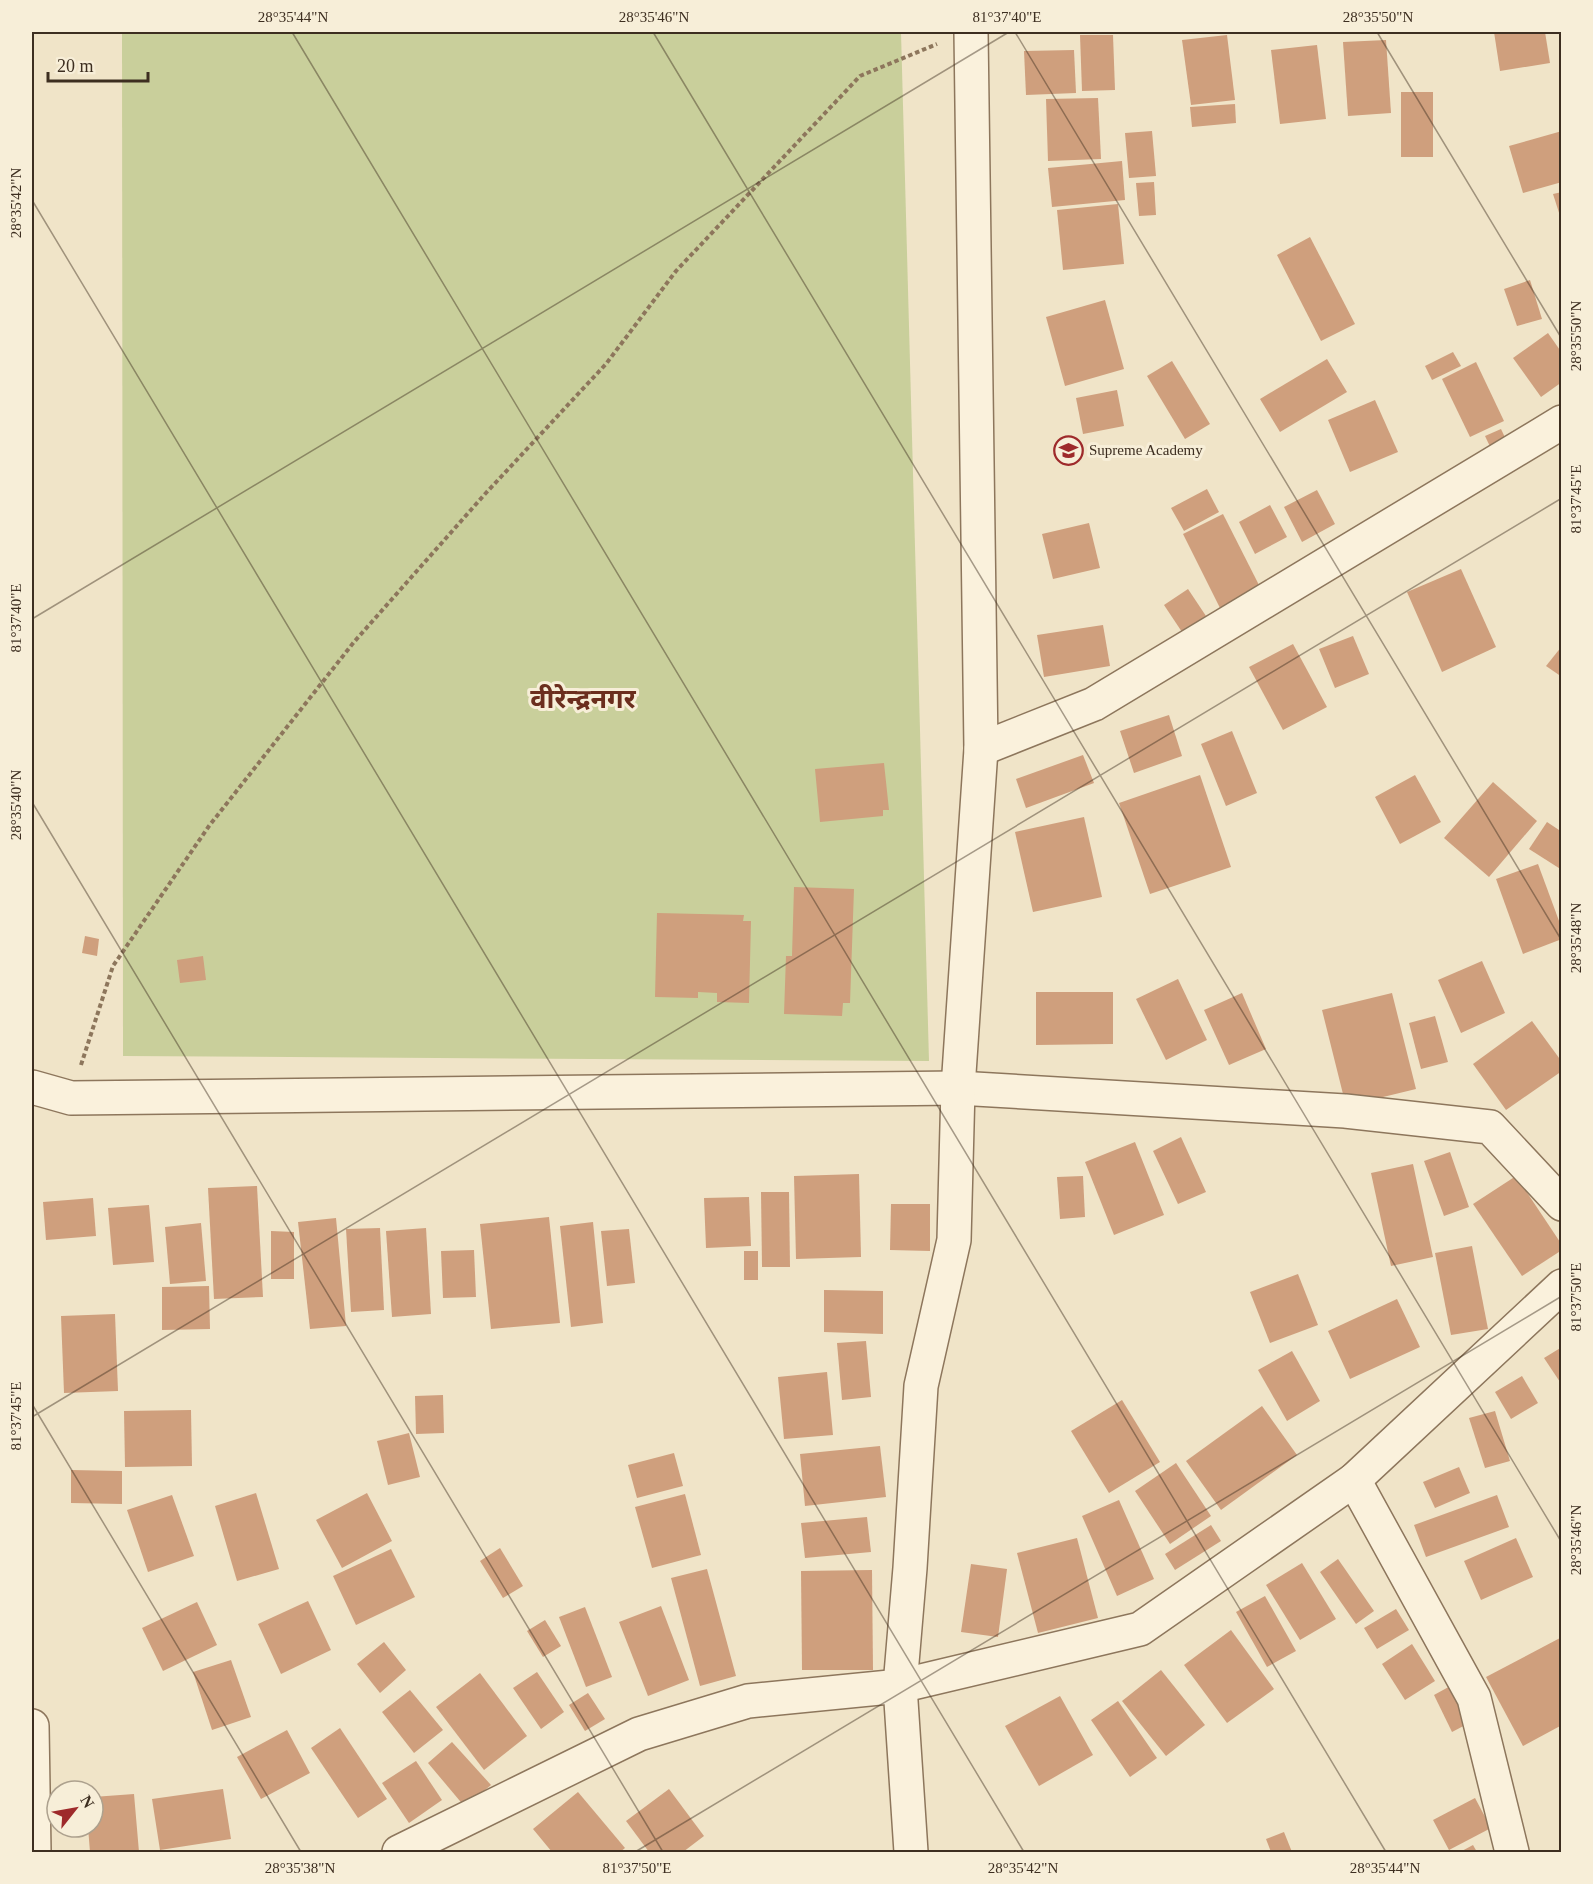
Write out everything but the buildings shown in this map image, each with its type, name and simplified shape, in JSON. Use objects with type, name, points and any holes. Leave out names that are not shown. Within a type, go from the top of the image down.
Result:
[{"type":"street","points":[[911,1852],[900,1686],[921,1386],[954,1240],[958,1088],[981,749],[959,36]]},
{"type":"street","points":[[981,749],[1094,704],[1562,422]]},
{"type":"street","points":[[32,1087],[71,1098],[958,1088],[1345,1111],[1490,1127],[1562,1204]]},
{"type":"street","points":[[399,1852],[639,1734],[748,1701],[900,1686],[1140,1629],[1354,1480],[1562,1286]]},
{"type":"street","points":[[1354,1480],[1474,1698],[1512,1852]]},
{"type":"street","points":[[32,1726],[34,1852]]},
{"type":"path","points":[[71,1098],[112,966],[210,826],[354,642],[485,494],[606,364],[676,271],[860,76],[959,36]]},
{"type":"green space","points":[[122,32],[901,32],[929,1061],[123,1056]]},
{"type":"place","name":"Supreme Academy","points":[[1068,450]]},
{"type":"district","name":"वीरेन्द्रनगर","points":[[583,699]]}]
